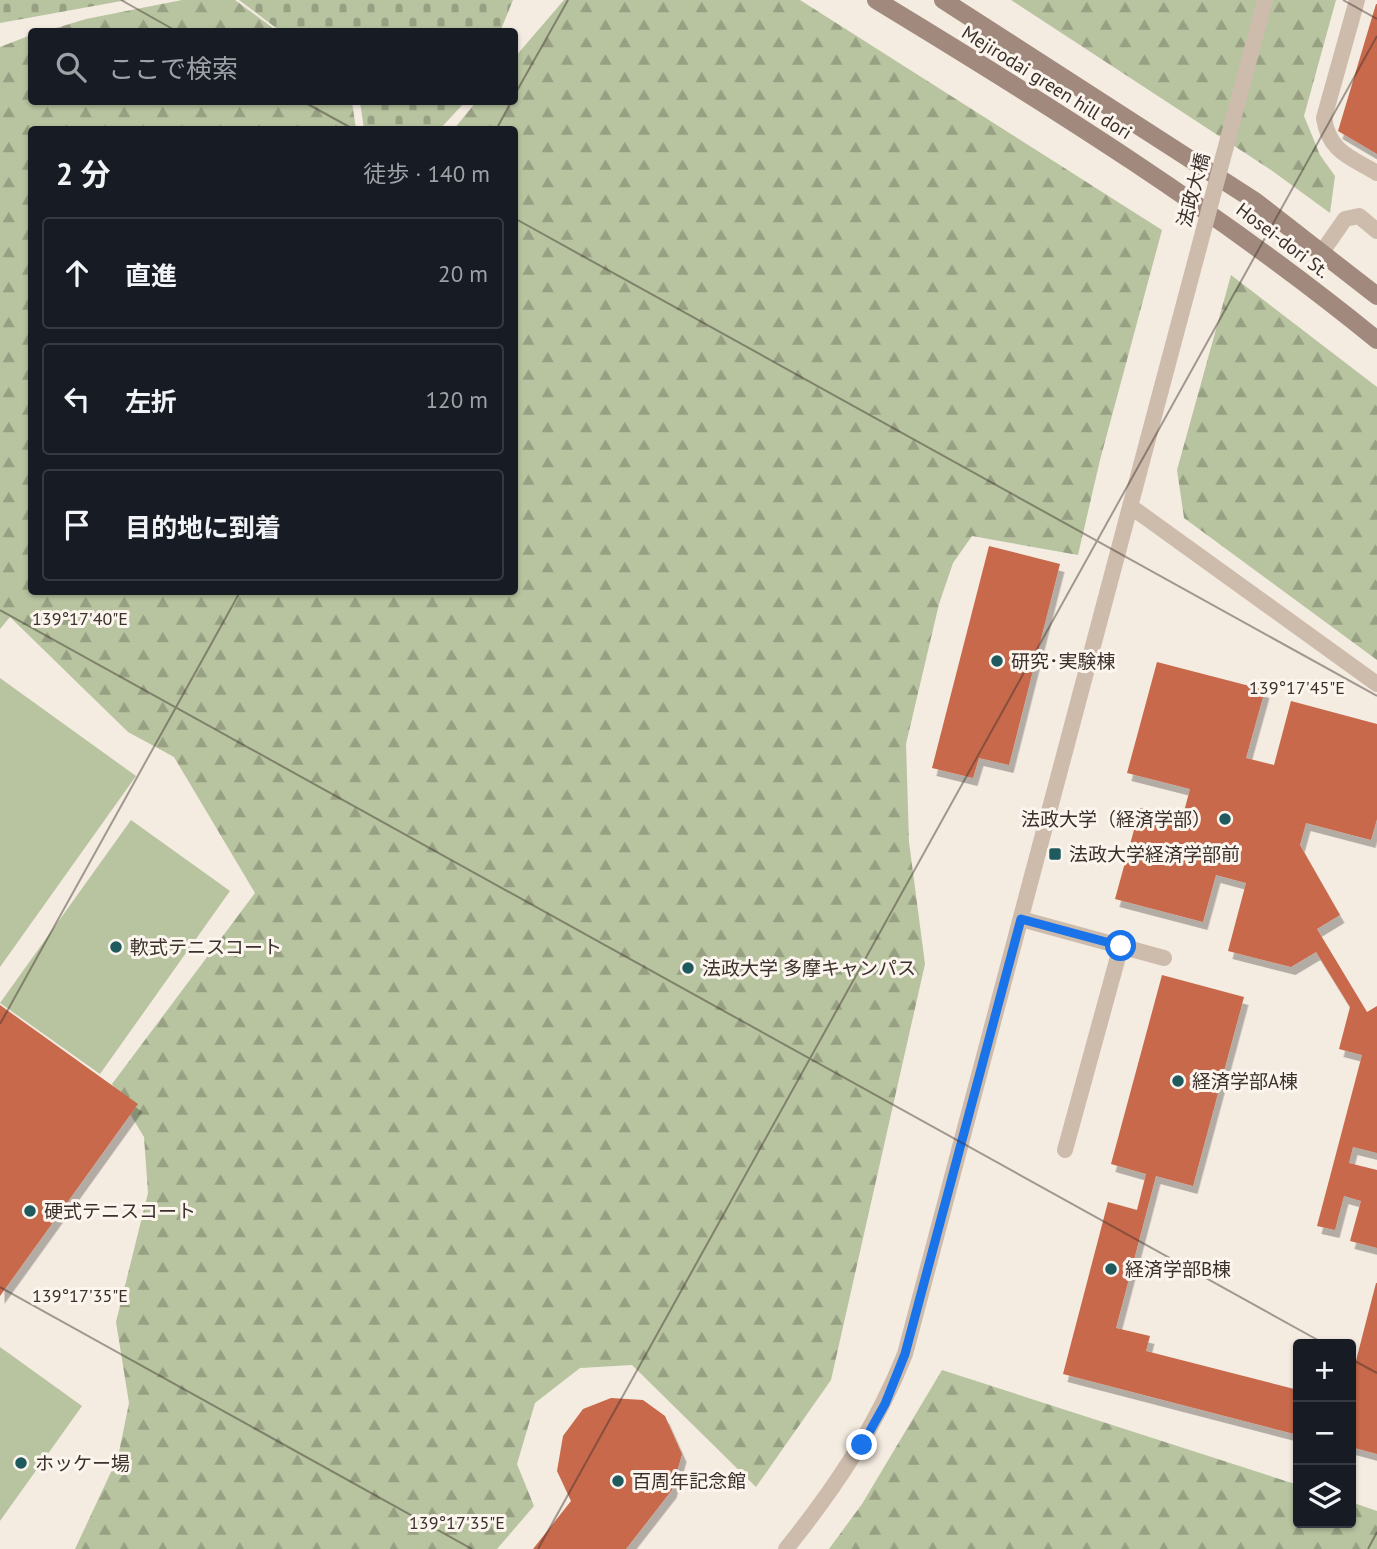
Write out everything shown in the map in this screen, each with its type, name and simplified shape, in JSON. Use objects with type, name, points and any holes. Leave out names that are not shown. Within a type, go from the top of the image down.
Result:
[{"type":"street","name":"Mejirodai green hill dori","points":[[876,0],[1160,178]]},
{"type":"street","name":"Mejirodai green hill dori","points":[[943,0],[1175,148]]},
{"type":"street","name":"Hosei-dori St.","points":[[1175,148],[1322,252],[1377,296]]},
{"type":"street","name":"Hosei-dori St.","points":[[1160,178],[1293,273],[1377,340]]},
{"type":"lane","name":"法政大橋","points":[[786,1549],[838,1483],[862,1445],[885,1404],[905,1354],[1265,0]]},
{"type":"lane","points":[[1357,0],[1324,118],[1327,138],[1342,153],[1377,173]]},
{"type":"lane","points":[[1322,252],[1345,219],[1359,216],[1377,231]]},
{"type":"lane","points":[[1130,506],[1377,684]]},
{"type":"lane","points":[[1021,919],[1164,958]]},
{"type":"lane","points":[[1065,1150],[1121,946]]},
{"type":"green space","points":[[0,0],[127,0],[0,23]]},
{"type":"green space","points":[[182,0],[235,0],[273,28],[56,28],[86,19]]},
{"type":"green space","points":[[239,0],[513,0],[502,28],[276,28]]},
{"type":"green space","points":[[564,0],[800,0],[1162,230],[1100,460],[1078,555],[972,536],[953,563],[939,604],[906,744],[909,842],[925,964],[831,1380],[756,1487],[632,1365],[580,1368],[535,1403],[517,1464],[534,1506],[497,1549],[75,1549],[118,1457],[129,1403],[116,1322],[148,1193],[144,1137],[112,1084],[255,893],[174,757],[128,732],[10,617],[0,629],[0,47],[28,36],[28,105],[352,105],[356,126],[28,126],[28,595],[518,595],[518,126],[456,126],[474,105],[518,105],[518,54]]},
{"type":"green space","points":[[1011,0],[1336,0],[1304,116],[1320,155],[1335,176],[1330,213],[1271,170]]},
{"type":"green space","points":[[360,105],[462,105],[443,126],[364,126]]},
{"type":"green space","points":[[1231,275],[1377,387],[1377,660],[1184,518],[1177,470]]},
{"type":"green space","points":[[0,678],[136,776],[0,967]]},
{"type":"green space","name":"軟式テニスコート","points":[[131,820],[230,891],[100,1074],[0,1003]]},
{"type":"green space","name":"ホッケー場","points":[[0,1347],[82,1406],[0,1521]]},
{"type":"green space","points":[[942,1370],[1293,1483],[1293,1528],[1356,1528],[1356,1504],[1377,1511],[1377,1549],[829,1549],[862,1504]]},
{"type":"building","points":[[1377,4],[1377,154],[1338,131]]},
{"type":"building","name":"研究･実験棟","points":[[989,546],[1060,564],[1009,765],[979,758],[973,778],[932,768]]},
{"type":"building","points":[[1157,662],[1265,690],[1246,758],[1274,765],[1291,701],[1377,724],[1377,819],[1371,840],[1306,823],[1300,845],[1340,915],[1317,929],[1367,1012],[1377,1006],[1377,1153],[1353,1147],[1349,1163],[1377,1170],[1377,1248],[1350,1241],[1361,1201],[1344,1196],[1335,1230],[1317,1226],[1362,1055],[1339,1049],[1350,1007],[1316,952],[1291,967],[1228,951],[1246,883],[1216,875],[1203,922],[1115,899],[1140,808],[1182,819],[1190,789],[1127,773]]},
{"type":"building","points":[[1162,975],[1244,997],[1193,1186],[1156,1176],[1116,1328],[1150,1336],[1146,1351],[1293,1389],[1293,1434],[1063,1374],[1108,1202],[1137,1210],[1146,1174],[1111,1164]]},
{"type":"building","name":"硬式テニスコート","points":[[0,1005],[138,1104],[0,1296]]},
{"type":"building","points":[[1377,1283],[1377,1454],[1356,1448],[1356,1361]]},
{"type":"building","name":"百周年記念館","points":[[611,1398],[643,1400],[665,1416],[682,1454],[672,1490],[626,1549],[533,1549],[571,1501],[557,1471],[563,1436],[583,1409]]},
{"type":"place","name":"研究･実験棟","points":[[997,661]]},
{"type":"place","name":"法政大学（経済学部）","points":[[1225,819]]},
{"type":"place","name":"法政大学経済学部前","points":[[1055,854]]},
{"type":"place","name":"軟式テニスコート","points":[[116,947]]},
{"type":"place","name":"法政大学 多摩キャンパス","points":[[688,968]]},
{"type":"place","name":"経済学部A棟","points":[[1178,1081]]},
{"type":"place","name":"硬式テニスコート","points":[[30,1211]]},
{"type":"place","name":"経済学部B棟","points":[[1111,1269]]},
{"type":"place","name":"ホッケー場","points":[[21,1463]]},
{"type":"place","name":"百周年記念館","points":[[618,1481]]},
{"type":"route","points":[[862,1445],[885,1404],[905,1354],[1021,919],[1121,946]]}]
